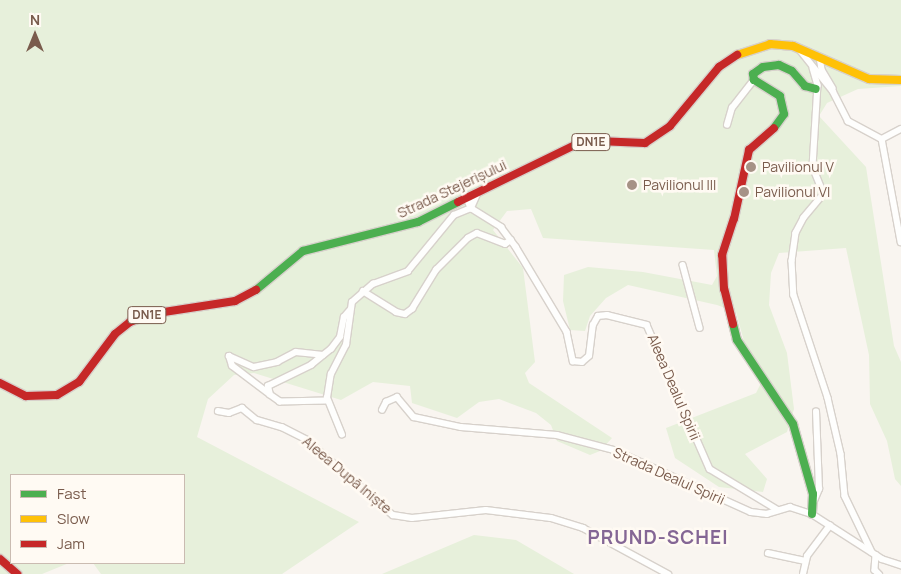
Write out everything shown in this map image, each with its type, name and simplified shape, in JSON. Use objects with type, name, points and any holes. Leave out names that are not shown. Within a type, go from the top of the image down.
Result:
[{"type":"main road","name":"Strada Stejerișului","points":[[0,383],[26,396],[57,395],[79,382],[114,334],[130,322],[151,314],[235,301],[255,291],[303,250],[402,228],[575,145],[597,142],[645,143],[665,131],[711,74],[736,54],[770,44],[799,48]]},
{"type":"main road","name":"DN1E","points":[[799,48],[869,79],[901,80]]},
{"type":"main road","points":[[812,514],[812,488],[793,424],[743,350],[724,289],[724,244],[734,219],[749,150],[777,126],[784,114],[780,96],[754,80],[753,74],[759,68],[779,65],[792,71],[805,86],[816,90]]},
{"type":"main road","points":[[0,559],[17,574]]},
{"type":"street","points":[[799,48],[813,68],[833,90]]},
{"type":"street","points":[[820,57],[848,121],[882,139]]},
{"type":"street","points":[[813,68],[816,90],[813,167],[824,194],[804,218],[796,233],[792,260],[794,295],[828,398],[841,454],[845,496],[874,554],[875,570],[879,574]]},
{"type":"street","points":[[727,125],[732,108],[754,80]]},
{"type":"street","points":[[882,139],[901,129]]},
{"type":"street","points":[[882,139],[901,242]]},
{"type":"street","points":[[342,435],[340,424],[327,401],[331,374],[346,345],[352,302],[363,291],[408,271],[451,218],[470,208],[478,192]]},
{"type":"street","points":[[467,198],[470,208]]},
{"type":"street","name":"Aleea Dealul Spirii","points":[[470,208],[490,219],[511,240],[567,332],[573,361],[582,362],[589,356],[593,325],[598,316],[607,315],[647,325],[710,469],[778,510]]},
{"type":"street","points":[[363,291],[396,312],[405,314],[412,309],[436,270],[468,238],[478,233],[505,244],[511,240]]},
{"type":"street","points":[[683,265],[700,328]]},
{"type":"street","points":[[270,395],[268,386],[311,365],[337,343],[344,316],[350,310]]},
{"type":"street","points":[[324,355],[296,352],[277,362],[254,367],[229,356],[232,366],[280,402],[292,404],[327,401]]},
{"type":"street","name":"Strada Dealul Spirii","points":[[382,410],[386,402],[397,397],[414,417],[461,427],[566,437],[614,450],[751,512],[767,514],[790,507],[812,514],[874,554],[901,565]]},
{"type":"street","name":"Aleea După Iniște","points":[[218,411],[229,413],[242,408],[257,420],[293,432],[318,449],[386,510],[402,518],[486,510],[552,518],[582,528],[668,574]]},
{"type":"street","points":[[813,504],[819,489],[816,412]]},
{"type":"street","points":[[803,574],[805,560],[830,526]]},
{"type":"street","points":[[768,552],[805,560]]},
{"type":"green space","points":[[0,0],[901,0],[901,86],[858,89],[827,103],[819,116],[866,167],[894,346],[901,362],[901,486],[895,479],[887,441],[870,404],[869,355],[846,248],[779,253],[771,273],[769,305],[787,353],[794,409],[787,432],[745,454],[767,479],[763,492],[719,487],[675,458],[666,428],[756,393],[761,383],[748,356],[736,312],[717,305],[628,285],[606,298],[590,316],[585,331],[570,330],[563,301],[564,275],[588,267],[643,272],[712,285],[717,276],[714,250],[543,238],[531,209],[507,211],[493,230],[523,268],[535,362],[525,373],[529,383],[612,438],[600,451],[590,455],[557,441],[551,425],[536,413],[499,399],[479,402],[457,418],[412,403],[410,386],[373,382],[341,400],[254,373],[234,375],[208,399],[197,437],[359,522],[282,574],[101,574],[94,564],[185,564],[185,474],[10,474],[10,564],[67,564],[42,574],[0,574]]},
{"type":"green space","points":[[474,535],[516,540],[574,574],[382,574]]},
{"type":"traffic: fast","points":[[774,128],[784,114],[780,96],[754,80],[753,74],[763,67],[779,65],[792,71],[805,86],[816,89]]},
{"type":"traffic: fast","points":[[256,290],[303,251],[418,222],[458,202]]},
{"type":"traffic: fast","points":[[733,324],[737,340],[793,424],[813,494],[812,514]]},
{"type":"traffic: slow","points":[[737,55],[770,44],[793,46],[869,79],[901,80]]},
{"type":"traffic: jam","points":[[458,202],[575,145],[597,141],[645,143],[670,126],[719,67],[737,55]]},
{"type":"traffic: jam","points":[[733,324],[724,289],[722,255],[734,219],[749,150],[774,128]]},
{"type":"traffic: jam","points":[[0,383],[26,396],[57,395],[79,382],[115,334],[130,322],[151,314],[235,301],[256,290]]},
{"type":"traffic: jam","points":[[0,559],[17,574]]},
{"type":"place","name":"Pavilionul V","points":[[751,167]]},
{"type":"place","name":"Pavilionul III","points":[[632,185]]},
{"type":"place","name":"Pavilionul VI","points":[[744,192]]},
{"type":"district","name":"PRUND-SCHEI","points":[[658,538]]}]
